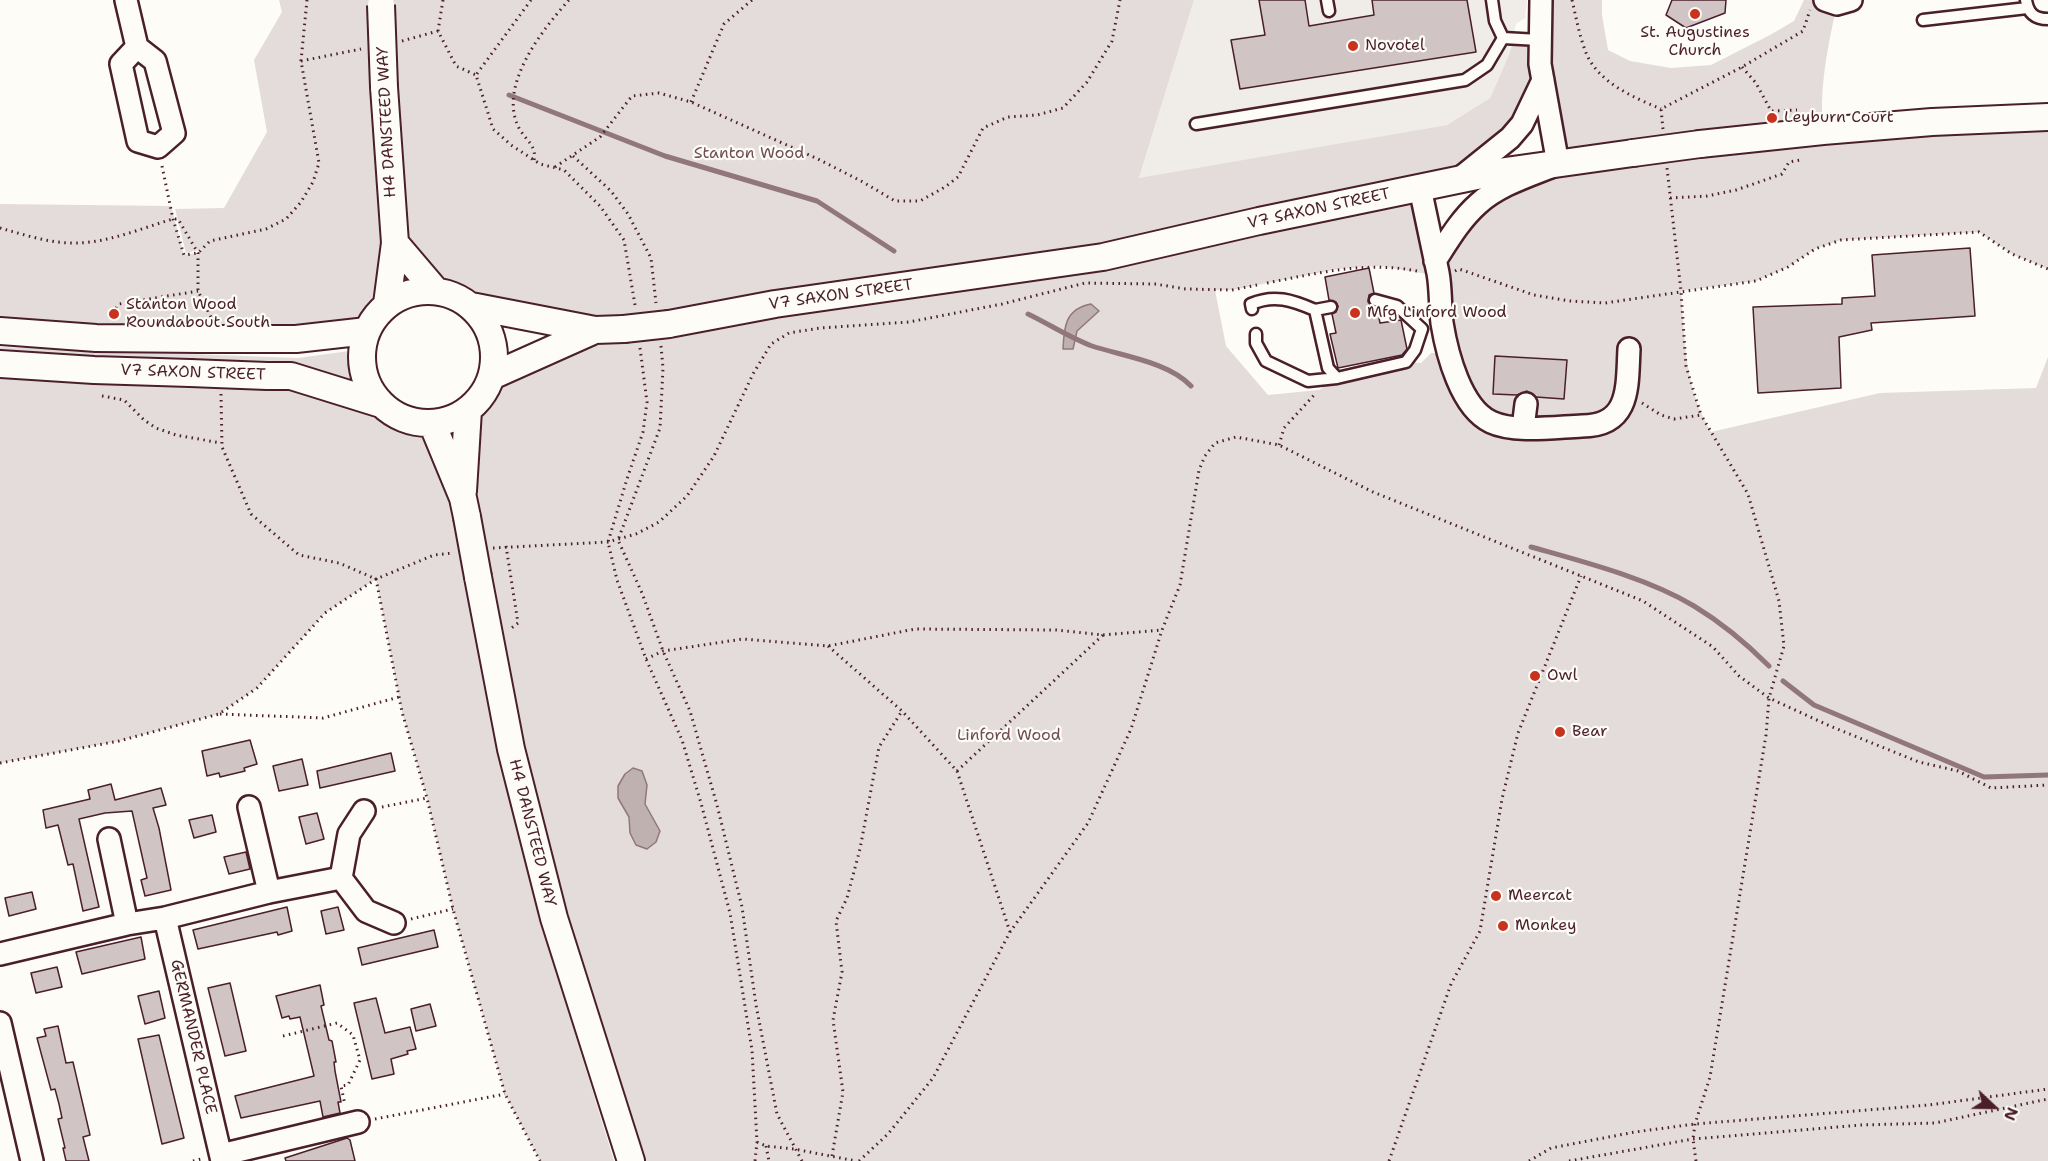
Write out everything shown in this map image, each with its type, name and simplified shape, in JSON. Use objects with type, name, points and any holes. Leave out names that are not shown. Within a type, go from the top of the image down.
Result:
[{"type":"street","points":[[126,0],[137,47],[155,61],[174,133],[158,147],[138,141],[130,106],[122,64],[137,47]]},
{"type":"street","points":[[1435,261],[1454,231],[1478,203],[1506,185],[1558,164],[1540,64],[1541,0]]},
{"type":"street","points":[[1825,0],[1837,4],[1851,0]]},
{"type":"street","name":"H4 DANSTEED WAY","points":[[381,3],[394,243],[387,304]]},
{"type":"street","points":[[1456,181],[1510,138],[1522,124],[1543,80]]},
{"type":"street","points":[[130,106],[165,99]]},
{"type":"street","name":"V7 SAXON STREET","points":[[471,306],[595,330],[649,326],[775,304],[1103,257],[1259,221],[1491,173],[1700,144],[1823,130],[2048,117]]},
{"type":"street","points":[[1420,188],[1438,276],[1432,327],[1464,394],[1476,412],[1492,423],[1523,428],[1593,426],[1607,422],[1623,414],[1629,350]]},
{"type":"street","points":[[394,243],[435,290]]},
{"type":"street","points":[[435,290],[452,295],[471,306],[483,320],[492,338],[494,357],[492,376],[483,394],[468,410],[451,419],[432,423],[416,422],[396,415],[381,404],[369,388],[363,369],[362,350],[367,331],[375,317],[387,304],[410,293],[435,290]]},
{"type":"street","name":"V7 SAXON STREET","points":[[492,376],[595,330]]},
{"type":"street","name":"V7 SAXON STREET","points":[[0,331],[96,338],[207,331],[274,339],[296,339],[367,331]]},
{"type":"street","name":"V7 SAXON STREET","points":[[0,364],[94,370],[291,376],[381,404]]},
{"type":"street","points":[[1523,428],[1526,404]]},
{"type":"street","name":"H4 DANSTEED WAY","points":[[465,508],[468,410]]},
{"type":"street","name":"H4 DANSTEED WAY","points":[[432,423],[465,508],[511,749],[554,918],[631,1161]]},
{"type":"street","points":[[249,807],[269,892]]},
{"type":"street","points":[[364,811],[349,834],[341,878],[366,911],[394,923]]},
{"type":"street","points":[[109,839],[127,924]]},
{"type":"street","points":[[0,954],[127,924],[165,918],[269,892],[341,878]]},
{"type":"street","name":"GERMANDER PLACE","points":[[165,918],[221,1158],[353,1123]]},
{"type":"street","points":[[0,1023],[32,1161]]},
{"type":"lane","points":[[1492,0],[1495,21],[1503,38]]},
{"type":"lane","points":[[1923,20],[2027,4],[2035,17],[2048,19]]},
{"type":"lane","points":[[1503,38],[1539,40]]},
{"type":"lane","points":[[1196,124],[1465,80],[1487,65],[1503,38]]},
{"type":"lane","points":[[1252,309],[1251,304],[1267,298],[1298,303],[1315,310],[1331,307]]},
{"type":"lane","points":[[1256,334],[1256,343],[1266,361],[1308,381],[1337,378],[1406,362],[1432,327],[1397,306],[1375,300]]},
{"type":"lane","points":[[1315,310],[1328,368],[1337,378]]},
{"type":"path","points":[[158,147],[173,219],[184,255],[198,253],[210,242],[266,229],[286,219],[301,202],[313,182],[319,163],[301,61],[307,0]]},
{"type":"path","points":[[443,0],[438,31],[456,66],[476,75],[493,129],[511,145],[534,160],[564,170],[600,206],[624,240],[663,368],[660,428],[618,540],[690,711],[717,805],[742,907],[756,1005],[777,1114],[802,1161]]},
{"type":"path","points":[[476,75],[531,0]]},
{"type":"path","points":[[534,160],[535,153],[530,140],[519,129],[513,109],[516,83],[524,61],[547,26],[570,0]]},
{"type":"path","points":[[691,102],[724,24],[752,0]]},
{"type":"path","points":[[554,168],[600,137],[632,96],[659,93],[691,102],[818,159],[895,201],[920,201],[958,177],[983,128],[1008,117],[1037,115],[1063,108],[1086,82],[1112,41],[1120,0]]},
{"type":"path","points":[[1572,0],[1585,52],[1599,73],[1627,94],[1661,109]]},
{"type":"path","points":[[1742,67],[1756,83],[1770,111],[1797,110]]},
{"type":"path","points":[[573,156],[611,190],[628,214],[651,258],[647,402],[643,432],[608,543],[617,580],[646,659],[682,740],[730,913],[752,1050],[757,1142],[755,1161]]},
{"type":"path","points":[[1670,198],[1707,196],[1736,190],[1782,174],[1789,162],[1801,160]]},
{"type":"path","points":[[0,228],[39,238],[77,243],[113,238],[178,219],[198,253],[198,291],[207,331]]},
{"type":"path","points":[[96,338],[119,304],[198,291]]},
{"type":"path","points":[[1681,291],[1686,366],[1701,415],[1748,494],[1779,601],[1784,646],[1769,698],[1766,735],[1710,1077],[1695,1124],[1693,1139],[1696,1161]]},
{"type":"path","points":[[1279,445],[1284,428],[1322,386],[1337,378]]},
{"type":"path","points":[[220,387],[222,447],[251,514],[299,555],[339,563],[376,579]]},
{"type":"path","points":[[102,396],[124,400],[144,420],[156,428],[176,435],[222,443]]},
{"type":"path","points":[[1623,414],[1643,403],[1661,415],[1674,418],[1701,415]]},
{"type":"path","points":[[757,1142],[766,1146],[857,1161],[888,1134],[933,1078],[1010,932],[1088,823],[1131,729],[1162,630],[1180,585],[1199,470],[1205,456],[1215,443],[1236,437],[1279,445],[1372,492],[1643,601],[1713,647],[1739,676],[1769,698],[1830,726],[1919,762],[1958,771],[1991,788],[2048,785]]},
{"type":"path","points":[[486,549],[506,546],[608,543]]},
{"type":"path","points":[[491,644],[518,623],[506,546]]},
{"type":"path","points":[[219,714],[257,688],[325,613],[376,579],[434,555],[455,553]]},
{"type":"path","points":[[1389,1161],[1451,984],[1480,932],[1502,799],[1518,733],[1581,576]]},
{"type":"path","points":[[376,579],[399,697],[427,798],[453,909],[505,1094],[540,1161]]},
{"type":"path","points":[[646,659],[663,651],[743,639],[828,646],[915,629],[1056,630],[1103,635],[1162,630]]},
{"type":"path","points":[[957,771],[1103,635]]},
{"type":"path","points":[[828,646],[902,711],[957,771],[1010,932]]},
{"type":"path","points":[[0,763],[119,741],[219,714],[323,718],[399,697]]},
{"type":"path","points":[[832,1156],[843,1092],[833,1020],[842,972],[836,921],[847,898],[860,849],[879,747],[902,711]]},
{"type":"path","points":[[364,811],[375,811],[386,806],[427,798]]},
{"type":"path","points":[[394,923],[402,919],[453,909]]},
{"type":"path","points":[[283,1036],[337,1023],[353,1035],[360,1060],[348,1085],[341,1086],[353,1123],[505,1094]]},
{"type":"path","points":[[1529,1161],[1551,1148],[1635,1132],[1695,1124],[1929,1105],[2048,1089]]},
{"type":"path","points":[[1569,1161],[1693,1139],[1862,1125],[1935,1123],[2048,1099]]},
{"type":"path","points":[[766,1146],[769,1161]]},
{"type":"shaded area","points":[[1194,0],[1527,0],[1525,18],[1516,24],[1508,57],[1490,98],[1447,125],[1139,179]]},
{"type":"shaded area","points":[[1091,304],[1099,311],[1077,331],[1073,349],[1063,349],[1065,326],[1071,315],[1082,306]]},
{"type":"shaded area","points":[[633,768],[642,771],[647,785],[645,804],[660,831],[656,842],[647,849],[636,845],[630,833],[629,817],[618,798],[618,786],[625,774]]},
{"type":"green space","name":"Linford Wood","points":[[279,0],[1194,0],[1139,178],[1447,125],[1490,98],[1514,38],[1539,40],[1541,0],[1602,0],[1608,50],[1630,61],[1671,68],[1711,65],[1794,21],[1804,0],[1825,0],[1837,4],[1823,82],[1823,130],[2048,117],[2048,269],[2012,254],[1979,232],[1841,240],[1815,249],[1788,267],[1756,281],[1681,291],[1687,363],[1695,398],[1711,432],[1880,393],[2036,388],[2048,357],[2048,1161],[631,1161],[578,993],[564,998],[614,1161],[540,1161],[505,1094],[453,909],[427,798],[402,712],[376,579],[325,613],[257,688],[219,714],[119,741],[0,763],[0,364],[220,375],[381,404],[405,418],[432,423],[463,497],[468,410],[483,394],[492,376],[594,330],[471,306],[452,295],[435,290],[395,244],[387,304],[375,317],[367,331],[0,331],[0,204],[171,206],[184,255],[198,253],[202,249],[186,253],[175,209],[224,208],[267,132],[254,60],[282,12]],"holes":[[[1543,81],[1558,164],[1478,203],[1435,260],[1420,188],[1510,138]],[[1380,266],[1439,276],[1449,353],[1431,353],[1421,363],[1406,362],[1337,378],[1319,390],[1268,395],[1226,346],[1215,290],[1232,290],[1338,269]]]},
{"type":"green space","points":[[0,347],[298,358],[349,351],[353,383],[0,357]]},
{"type":"building","name":"Novotel","points":[[1259,0],[1305,0],[1309,26],[1374,15],[1372,0],[1467,0],[1476,52],[1240,89],[1231,40],[1265,35]]},
{"type":"building","name":"St. Augustines Church","points":[[1672,0],[1726,0],[1725,13],[1686,28],[1666,15]]},
{"type":"building","points":[[1970,248],[1975,316],[1871,323],[1872,330],[1839,337],[1841,388],[1758,393],[1753,307],[1842,304],[1842,298],[1875,296],[1872,255]]},
{"type":"building","name":"Mfg Linford Wood","points":[[1369,268],[1374,293],[1369,295],[1368,302],[1377,308],[1380,323],[1401,320],[1407,349],[1402,355],[1338,368],[1330,334],[1336,333],[1332,314],[1336,312],[1338,306],[1336,302],[1329,300],[1325,277]]},
{"type":"building","points":[[1495,356],[1567,360],[1564,399],[1536,397],[1527,391],[1517,395],[1493,394]]},
{"type":"building","points":[[250,740],[257,764],[244,768],[245,771],[220,777],[219,773],[207,776],[202,751]]},
{"type":"building","points":[[391,753],[395,771],[320,788],[317,771]]},
{"type":"building","points":[[302,759],[308,785],[279,791],[273,766]]},
{"type":"building","points":[[111,784],[115,800],[161,788],[166,805],[153,808],[171,890],[145,896],[141,880],[147,878],[132,811],[105,813],[79,819],[99,907],[83,911],[73,864],[68,865],[58,825],[46,828],[43,810],[90,799],[88,790]]},
{"type":"building","points":[[317,813],[324,839],[306,844],[299,817]]},
{"type":"building","points":[[212,815],[216,832],[194,838],[189,820]]},
{"type":"building","points":[[246,852],[250,869],[229,874],[224,857]]},
{"type":"building","points":[[32,892],[36,909],[9,916],[5,898]]},
{"type":"building","points":[[287,907],[292,931],[278,935],[277,932],[198,949],[193,930]]},
{"type":"building","points":[[338,907],[344,930],[326,934],[321,911]]},
{"type":"building","points":[[434,930],[438,947],[362,965],[358,948]]},
{"type":"building","points":[[141,937],[145,959],[82,974],[76,952]]},
{"type":"building","points":[[57,967],[62,987],[36,993],[31,973]]},
{"type":"building","points":[[230,983],[246,1051],[225,1056],[208,988]]},
{"type":"building","points":[[320,985],[324,1005],[321,1006],[336,1062],[334,1062],[341,1102],[338,1102],[340,1113],[323,1117],[320,1101],[241,1118],[235,1096],[314,1076],[300,1017],[282,1018],[276,996]]},
{"type":"building","points":[[159,991],[165,1018],[145,1024],[138,996]]},
{"type":"building","points":[[376,998],[385,1033],[410,1027],[416,1049],[391,1059],[394,1074],[372,1079],[354,1003]]},
{"type":"building","points":[[430,1004],[436,1026],[416,1031],[411,1009]]},
{"type":"building","points":[[58,1026],[66,1063],[73,1062],[90,1135],[83,1137],[89,1161],[66,1161],[58,1119],[62,1118],[59,1104],[55,1089],[51,1090],[37,1038],[46,1036],[44,1029]]},
{"type":"building","points":[[159,1035],[184,1138],[162,1144],[138,1039]]},
{"type":"building","points":[[347,1138],[350,1140],[355,1161],[286,1161],[285,1158]]},
{"type":"waterway","points":[[509,95],[665,156],[817,201],[894,251]]},
{"type":"waterway","points":[[1028,314],[1092,346],[1158,365],[1182,378],[1191,386]]},
{"type":"waterway","points":[[1531,547],[1615,572],[1676,596],[1724,626],[1769,666]]},
{"type":"waterway","points":[[1783,681],[1814,705],[1984,777],[2048,775]]},
{"type":"place","name":"St. Augustines Church","points":[[1695,14]]},
{"type":"place","name":"Novotel","points":[[1353,46]]},
{"type":"place","name":"Leyburn Court","points":[[1772,118]]},
{"type":"place","name":"Mfg Linford Wood","points":[[1355,313]]},
{"type":"place","name":"Stanton Wood Roundabout South","points":[[114,314]]},
{"type":"place","name":"Owl","points":[[1535,676]]},
{"type":"place","name":"Bear","points":[[1560,732]]},
{"type":"place","name":"Meercat","points":[[1496,896]]},
{"type":"place","name":"Monkey","points":[[1503,926]]},
{"type":"park label","name":"Stanton Wood","points":[[749,154]]}]
